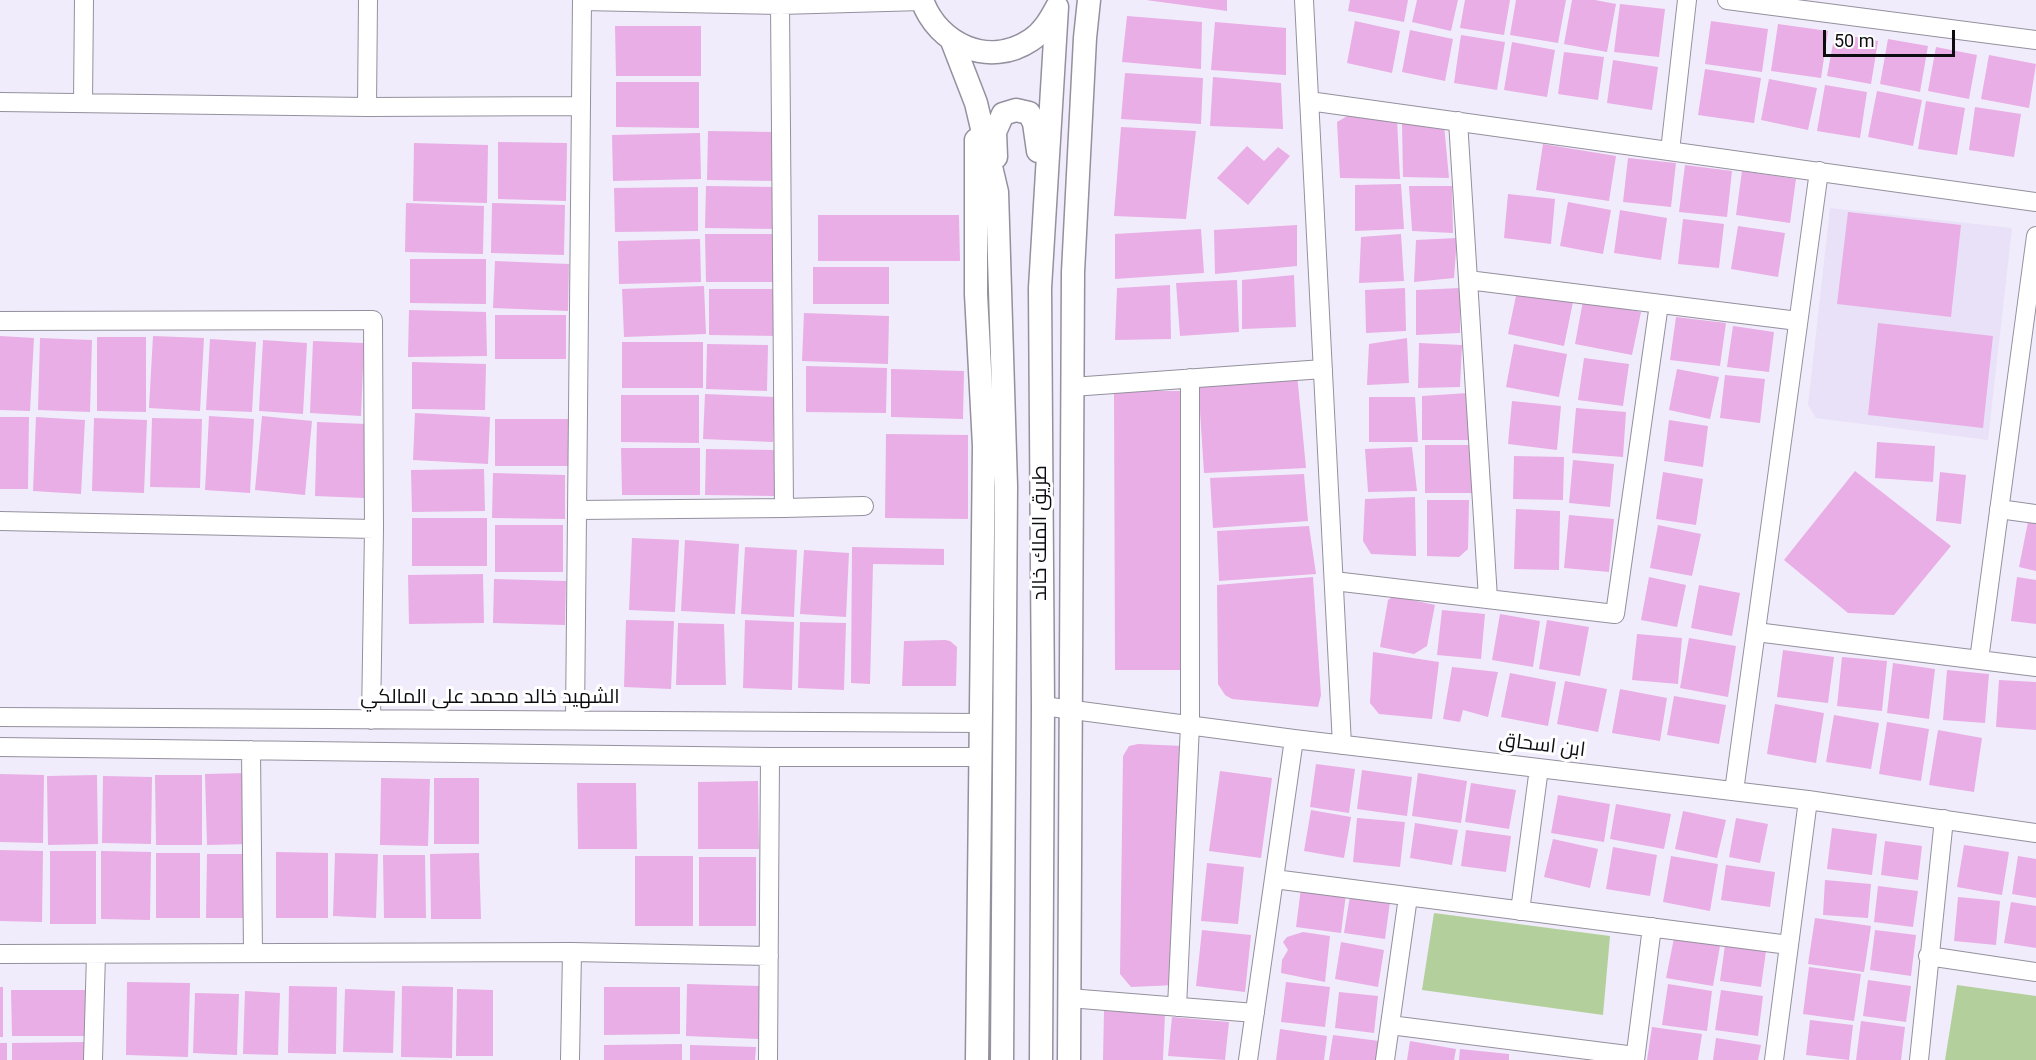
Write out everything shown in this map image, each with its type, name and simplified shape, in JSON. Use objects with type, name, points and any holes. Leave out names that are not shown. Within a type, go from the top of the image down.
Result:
[{"type":"main road","points":[[922,0],[929,17],[952,41],[971,50],[992,53],[1013,49],[1032,40],[1047,25],[1058,3]]},
{"type":"main road","points":[[1069,1060],[1074,250],[1089,0]]},
{"type":"main road","name":"طريق الملك خالد","points":[[1041,1060],[1043,706],[1040,288],[1058,3]]},
{"type":"main road","name":"طريق الملك خالد","points":[[952,41],[976,103],[997,192],[1006,486],[1002,1060]]},
{"type":"main road","points":[[976,103],[975,294],[984,446],[977,1060]]},
{"type":"main road","points":[[997,192],[995,132],[1002,114],[1016,110],[1029,113],[1034,123],[1044,203]]},
{"type":"street","points":[[83,102],[84,0]]},
{"type":"street","points":[[367,107],[368,0]]},
{"type":"street","points":[[575,720],[582,0],[780,5],[922,0]]},
{"type":"street","points":[[1304,0],[1342,745]]},
{"type":"street","points":[[1670,151],[1687,0]]},
{"type":"street","points":[[1727,0],[1867,9],[2036,40]]},
{"type":"street","points":[[780,5],[784,508]]},
{"type":"street","points":[[1309,101],[2036,202]]},
{"type":"street","points":[[0,102],[367,107],[581,106]]},
{"type":"street","points":[[1458,121],[1488,598]]},
{"type":"street","points":[[1734,791],[1819,171]]},
{"type":"street","points":[[1979,660],[2036,236]]},
{"type":"street","points":[[1468,280],[1798,321]]},
{"type":"street","points":[[1334,581],[1615,614],[1659,304]]},
{"type":"street","points":[[0,321],[373,320],[374,529],[370,720]]},
{"type":"street","points":[[1072,387],[1323,369]]},
{"type":"street","points":[[1177,1007],[1190,725],[1190,378]]},
{"type":"street","points":[[577,510],[864,506]]},
{"type":"street","points":[[2000,509],[2036,514]]},
{"type":"street","points":[[0,521],[374,529]]},
{"type":"street","points":[[1756,632],[2036,667]]},
{"type":"street","name":"ابن اسحاق","points":[[1043,706],[1342,745],[1808,800],[2036,833]]},
{"type":"street","name":"الشهيد خالد محمد على المالكي","points":[[0,717],[981,723]]},
{"type":"street","points":[[1248,1060],[1294,739]]},
{"type":"street","points":[[0,747],[770,757],[980,757]]},
{"type":"street","points":[[251,750],[253,953]]},
{"type":"street","points":[[768,1060],[770,757]]},
{"type":"street","points":[[1520,911],[1539,768]]},
{"type":"street","points":[[1774,1060],[1808,800]]},
{"type":"street","points":[[1919,1060],[1944,819]]},
{"type":"street","points":[[1274,879],[1789,945]]},
{"type":"street","points":[[1386,1060],[1408,897]]},
{"type":"street","points":[[1390,1025],[1635,1058],[1652,927]]},
{"type":"street","points":[[0,954],[572,952],[769,956]]},
{"type":"street","points":[[570,1060],[572,952]]},
{"type":"street","points":[[93,1060],[96,954]]},
{"type":"street","points":[[1928,956],[2036,972]]},
{"type":"street","points":[[1069,998],[1255,1012]]},
{"type":"shaded area","points":[[1830,208],[2012,228],[1988,440],[1816,418],[1808,405]]},
{"type":"green space","points":[[1434,913],[1610,936],[1603,1015],[1422,990]]},
{"type":"green space","points":[[1957,985],[2036,996],[2036,1060],[1945,1060]]},
{"type":"building","points":[[1146,0],[1227,0],[1227,11]]},
{"type":"building","points":[[1350,0],[1408,0],[1404,22],[1348,11]]},
{"type":"building","points":[[1417,0],[1458,0],[1451,31],[1412,22]]},
{"type":"building","points":[[1465,0],[1510,0],[1504,35],[1460,28]]},
{"type":"building","points":[[1516,0],[1566,0],[1558,43],[1510,35]]},
{"type":"building","points":[[1572,0],[1595,0],[1616,4],[1607,52],[1564,44]]},
{"type":"building","points":[[1620,4],[1665,9],[1659,57],[1614,52]]},
{"type":"building","points":[[1127,16],[1202,22],[1201,69],[1122,62]]},
{"type":"building","points":[[1355,21],[1400,31],[1392,73],[1347,63]]},
{"type":"building","points":[[1711,21],[1768,29],[1762,72],[1705,64]]},
{"type":"building","points":[[1215,22],[1286,28],[1286,75],[1211,70]]},
{"type":"building","points":[[1778,24],[1828,31],[1821,78],[1771,71]]},
{"type":"building","points":[[615,26],[701,26],[701,76],[616,76]]},
{"type":"building","points":[[1410,30],[1453,39],[1445,81],[1402,72]]},
{"type":"building","points":[[1835,33],[1878,41],[1871,84],[1827,76]]},
{"type":"building","points":[[1461,35],[1505,42],[1497,90],[1454,83]]},
{"type":"building","points":[[1888,39],[1928,46],[1920,92],[1880,84]]},
{"type":"building","points":[[1512,42],[1555,50],[1547,97],[1504,90]]},
{"type":"building","points":[[1936,47],[1977,55],[1969,99],[1928,91]]},
{"type":"building","points":[[1564,52],[1604,57],[1598,100],[1558,94]]},
{"type":"building","points":[[1989,55],[2036,64],[2029,108],[1981,99]]},
{"type":"building","points":[[1613,60],[1658,67],[1652,110],[1607,103]]},
{"type":"building","points":[[1705,69],[1761,78],[1754,123],[1698,115]]},
{"type":"building","points":[[1125,73],[1203,78],[1201,124],[1121,119]]},
{"type":"building","points":[[1213,77],[1281,83],[1283,129],[1210,126]]},
{"type":"building","points":[[1769,79],[1817,88],[1808,130],[1761,120]]},
{"type":"building","points":[[616,82],[699,82],[699,128],[616,127]]},
{"type":"building","points":[[1825,85],[1867,92],[1860,138],[1817,131]]},
{"type":"building","points":[[1877,91],[1922,100],[1913,146],[1868,137]]},
{"type":"building","points":[[1926,101],[1965,108],[1957,155],[1918,149]]},
{"type":"building","points":[[1975,107],[2021,114],[2014,157],[1969,150]]},
{"type":"building","points":[[1349,115],[1397,120],[1400,179],[1340,178],[1337,122]]},
{"type":"building","points":[[1402,123],[1444,125],[1449,178],[1403,177]]},
{"type":"building","points":[[1121,127],[1196,131],[1186,219],[1114,216]]},
{"type":"building","points":[[708,131],[776,132],[776,181],[707,180]]},
{"type":"building","points":[[700,133],[701,179],[613,181],[612,135]]},
{"type":"building","points":[[498,142],[567,143],[566,201],[498,199]]},
{"type":"building","points":[[414,143],[488,145],[487,203],[413,201]]},
{"type":"building","points":[[1543,144],[1616,156],[1609,201],[1536,190]]},
{"type":"building","points":[[1247,146],[1264,161],[1278,147],[1290,156],[1248,205],[1217,178]]},
{"type":"building","points":[[1628,158],[1676,163],[1671,207],[1623,202]]},
{"type":"building","points":[[1685,165],[1732,171],[1727,217],[1679,212]]},
{"type":"building","points":[[1742,171],[1796,179],[1790,223],[1736,215]]},
{"type":"building","points":[[1401,184],[1404,229],[1355,231],[1355,185]]},
{"type":"building","points":[[706,186],[776,187],[776,229],[705,228]]},
{"type":"building","points":[[1409,186],[1452,186],[1453,233],[1412,231]]},
{"type":"building","points":[[698,187],[698,231],[615,232],[614,188]]},
{"type":"building","points":[[1508,194],[1555,199],[1551,244],[1504,238]]},
{"type":"building","points":[[1568,202],[1611,210],[1603,254],[1560,246]]},
{"type":"building","points":[[406,203],[484,206],[483,254],[405,252]]},
{"type":"building","points":[[492,203],[565,205],[564,255],[491,253]]},
{"type":"building","points":[[1620,210],[1667,218],[1661,260],[1614,253]]},
{"type":"building","points":[[1848,212],[1961,225],[1951,317],[1837,304]]},
{"type":"building","points":[[818,215],[959,215],[960,261],[818,261]]},
{"type":"building","points":[[1683,219],[1724,224],[1719,268],[1678,264]]},
{"type":"building","points":[[1297,225],[1297,266],[1215,274],[1214,230]]},
{"type":"building","points":[[1738,226],[1785,233],[1778,277],[1731,269]]},
{"type":"building","points":[[1201,229],[1204,273],[1115,279],[1115,234]]},
{"type":"building","points":[[705,234],[778,234],[778,282],[706,282]]},
{"type":"building","points":[[1401,234],[1404,281],[1359,283],[1361,237]]},
{"type":"building","points":[[1457,238],[1454,278],[1414,282],[1416,240]]},
{"type":"building","points":[[700,239],[701,282],[619,284],[618,241]]},
{"type":"building","points":[[410,259],[486,259],[486,304],[410,303]]},
{"type":"building","points":[[495,261],[569,264],[568,311],[493,308]]},
{"type":"building","points":[[813,267],[889,267],[889,304],[813,304]]},
{"type":"building","points":[[1294,275],[1296,327],[1242,329],[1242,280]]},
{"type":"building","points":[[1237,280],[1239,332],[1180,336],[1176,283]]},
{"type":"building","points":[[1170,285],[1171,339],[1115,340],[1117,288]]},
{"type":"building","points":[[704,286],[706,334],[624,337],[622,289]]},
{"type":"building","points":[[1405,288],[1406,331],[1366,333],[1365,290]]},
{"type":"building","points":[[1460,288],[1460,333],[1416,335],[1416,290]]},
{"type":"building","points":[[709,289],[778,289],[778,336],[709,335]]},
{"type":"building","points":[[1517,291],[1573,302],[1564,346],[1508,334]]},
{"type":"building","points":[[1583,301],[1641,312],[1632,355],[1575,344]]},
{"type":"building","points":[[409,310],[486,312],[487,356],[408,357]]},
{"type":"building","points":[[804,313],[889,316],[888,364],[802,361]]},
{"type":"building","points":[[495,315],[566,315],[566,359],[495,359]]},
{"type":"building","points":[[1676,317],[1726,323],[1720,366],[1670,360]]},
{"type":"building","points":[[1878,323],[1993,336],[1983,428],[1868,415]]},
{"type":"building","points":[[1733,326],[1774,332],[1769,372],[1727,367]]},
{"type":"building","points":[[0,336],[34,338],[30,411],[0,410]]},
{"type":"building","points":[[153,336],[204,338],[200,411],[149,408]]},
{"type":"building","points":[[97,337],[146,337],[146,412],[97,411]]},
{"type":"building","points":[[40,338],[92,340],[90,412],[38,410]]},
{"type":"building","points":[[1407,338],[1409,383],[1367,385],[1369,344]]},
{"type":"building","points":[[210,339],[256,342],[252,412],[206,410]]},
{"type":"building","points":[[263,340],[307,343],[303,414],[259,411]]},
{"type":"building","points":[[313,341],[364,343],[361,416],[310,413]]},
{"type":"building","points":[[622,342],[703,342],[703,388],[622,388]]},
{"type":"building","points":[[1419,343],[1462,345],[1460,387],[1418,388]]},
{"type":"building","points":[[707,344],[768,345],[767,391],[706,389]]},
{"type":"building","points":[[1514,344],[1567,354],[1559,397],[1506,387]]},
{"type":"building","points":[[1584,358],[1629,364],[1623,406],[1578,400]]},
{"type":"building","points":[[412,362],[486,364],[485,410],[412,409]]},
{"type":"building","points":[[806,366],[887,368],[886,413],[806,412]]},
{"type":"building","points":[[891,369],[964,371],[963,419],[891,417]]},
{"type":"building","points":[[1677,369],[1719,377],[1710,419],[1669,410]]},
{"type":"building","points":[[1297,374],[1306,468],[1204,473],[1198,380]]},
{"type":"building","points":[[1725,375],[1765,379],[1760,423],[1720,418]]},
{"type":"building","points":[[1114,391],[1180,391],[1181,670],[1115,670]]},
{"type":"building","points":[[1468,393],[1471,440],[1422,440],[1422,396]]},
{"type":"building","points":[[705,394],[775,397],[773,442],[703,439]]},
{"type":"building","points":[[621,395],[699,395],[699,443],[621,442]]},
{"type":"building","points":[[1369,397],[1415,397],[1418,442],[1369,442]]},
{"type":"building","points":[[1512,401],[1561,406],[1557,450],[1508,444]]},
{"type":"building","points":[[1576,408],[1626,412],[1623,457],[1572,453]]},
{"type":"building","points":[[415,413],[490,417],[488,464],[413,460]]},
{"type":"building","points":[[209,416],[254,419],[250,493],[205,490]]},
{"type":"building","points":[[262,416],[312,421],[305,495],[255,490]]},
{"type":"building","points":[[0,417],[29,417],[28,489],[0,489]]},
{"type":"building","points":[[36,417],[85,420],[81,494],[33,491]]},
{"type":"building","points":[[94,418],[147,420],[144,493],[92,491]]},
{"type":"building","points":[[152,418],[202,419],[200,488],[150,487]]},
{"type":"building","points":[[495,419],[570,419],[570,466],[495,466]]},
{"type":"building","points":[[1669,420],[1708,426],[1703,467],[1664,461]]},
{"type":"building","points":[[317,422],[366,424],[364,498],[315,496]]},
{"type":"building","points":[[886,434],[968,435],[968,519],[885,518]]},
{"type":"building","points":[[1877,442],[1935,446],[1933,482],[1875,478]]},
{"type":"building","points":[[1425,445],[1473,445],[1475,493],[1425,493]]},
{"type":"building","points":[[1412,447],[1417,491],[1368,492],[1365,449]]},
{"type":"building","points":[[621,448],[700,448],[700,495],[622,495]]},
{"type":"building","points":[[706,449],[774,450],[774,496],[705,495]]},
{"type":"building","points":[[1514,456],[1564,457],[1563,500],[1513,499]]},
{"type":"building","points":[[1573,460],[1614,464],[1610,507],[1569,503]]},
{"type":"building","points":[[484,469],[485,511],[412,512],[411,470]]},
{"type":"building","points":[[1855,471],[1951,546],[1894,615],[1848,613],[1784,560]]},
{"type":"building","points":[[1663,472],[1703,479],[1696,525],[1656,519]]},
{"type":"building","points":[[1940,472],[1966,475],[1961,524],[1936,521]]},
{"type":"building","points":[[493,473],[565,475],[565,519],[492,518]]},
{"type":"building","points":[[1304,474],[1308,521],[1213,528],[1210,478]]},
{"type":"building","points":[[1415,497],[1416,556],[1371,554],[1363,541],[1365,499]]},
{"type":"building","points":[[1427,500],[1469,500],[1468,549],[1459,557],[1427,556]]},
{"type":"building","points":[[1516,509],[1560,511],[1559,570],[1514,569]]},
{"type":"building","points":[[1569,515],[1614,519],[1609,572],[1564,568]]},
{"type":"building","points":[[412,518],[487,518],[487,566],[412,566]]},
{"type":"building","points":[[2028,522],[2036,524],[2036,571],[2019,567]]},
{"type":"building","points":[[495,525],[563,525],[563,572],[495,572]]},
{"type":"building","points":[[1658,525],[1701,534],[1692,576],[1650,568]]},
{"type":"building","points":[[1309,526],[1316,574],[1219,581],[1217,531]]},
{"type":"building","points":[[632,538],[679,540],[675,612],[629,610]]},
{"type":"building","points":[[685,540],[739,544],[735,614],[681,611]]},
{"type":"building","points":[[745,547],[797,550],[794,617],[741,614]]},
{"type":"building","points":[[852,547],[944,549],[944,565],[873,564],[870,684],[851,683]]},
{"type":"building","points":[[804,550],[849,553],[846,617],[800,614]]},
{"type":"building","points":[[483,574],[484,623],[409,624],[408,575]]},
{"type":"building","points":[[1313,577],[1321,695],[1318,707],[1232,699],[1225,695],[1218,684],[1217,585]]},
{"type":"building","points":[[1649,577],[1686,585],[1677,627],[1641,620]]},
{"type":"building","points":[[2017,577],[2036,580],[2036,624],[2011,621]]},
{"type":"building","points":[[494,579],[566,581],[565,625],[493,623]]},
{"type":"building","points":[[1699,585],[1740,593],[1732,636],[1691,628]]},
{"type":"building","points":[[1394,596],[1435,605],[1427,646],[1414,654],[1380,647],[1388,600]]},
{"type":"building","points":[[1442,610],[1485,614],[1481,659],[1437,655]]},
{"type":"building","points":[[1500,614],[1540,621],[1533,667],[1492,660]]},
{"type":"building","points":[[626,620],[674,621],[671,689],[624,687]]},
{"type":"building","points":[[745,620],[794,622],[792,690],[743,688]]},
{"type":"building","points":[[1547,620],[1589,627],[1580,676],[1539,669]]},
{"type":"building","points":[[800,622],[846,623],[844,690],[798,688]]},
{"type":"building","points":[[678,623],[724,624],[726,685],[676,685]]},
{"type":"building","points":[[1637,634],[1682,638],[1678,684],[1632,680]]},
{"type":"building","points":[[1689,638],[1736,646],[1728,697],[1680,688]]},
{"type":"building","points":[[945,640],[957,647],[956,686],[902,686],[904,641]]},
{"type":"building","points":[[1783,650],[1834,657],[1828,703],[1777,697]]},
{"type":"building","points":[[1373,652],[1439,662],[1432,719],[1379,714],[1370,703]]},
{"type":"building","points":[[1842,657],[1887,661],[1882,711],[1837,706]]},
{"type":"building","points":[[1893,663],[1935,669],[1929,719],[1887,713]]},
{"type":"building","points":[[1452,667],[1498,672],[1488,717],[1463,710],[1460,722],[1443,719]]},
{"type":"building","points":[[1947,670],[1989,674],[1985,723],[1943,720]]},
{"type":"building","points":[[1510,673],[1556,682],[1548,726],[1501,717]]},
{"type":"building","points":[[1999,680],[2036,682],[2036,730],[1996,727]]},
{"type":"building","points":[[1565,681],[1607,689],[1598,732],[1557,724]]},
{"type":"building","points":[[1620,689],[1667,698],[1660,741],[1612,733]]},
{"type":"building","points":[[1674,696],[1726,705],[1719,744],[1667,735]]},
{"type":"building","points":[[1775,704],[1824,713],[1816,763],[1767,754]]},
{"type":"building","points":[[1834,715],[1879,723],[1871,769],[1826,762]]},
{"type":"building","points":[[1887,722],[1929,729],[1921,781],[1879,774]]},
{"type":"building","points":[[1938,730],[1982,738],[1974,792],[1929,785]]},
{"type":"building","points":[[1138,744],[1183,746],[1176,985],[1131,987],[1120,974],[1123,756],[1129,746]]},
{"type":"building","points":[[1316,764],[1355,769],[1349,813],[1310,807]]},
{"type":"building","points":[[1362,770],[1412,777],[1407,816],[1357,809]]},
{"type":"building","points":[[1220,771],[1272,778],[1261,858],[1209,851]]},
{"type":"building","points":[[248,773],[250,844],[207,845],[205,774]]},
{"type":"building","points":[[1418,773],[1467,781],[1461,823],[1412,816]]},
{"type":"building","points":[[0,774],[44,775],[43,843],[0,842]]},
{"type":"building","points":[[97,775],[98,844],[48,845],[47,776]]},
{"type":"building","points":[[155,775],[202,775],[202,845],[156,845]]},
{"type":"building","points":[[103,776],[152,777],[151,844],[102,843]]},
{"type":"building","points":[[381,778],[430,779],[428,846],[380,845]]},
{"type":"building","points":[[434,778],[479,778],[479,844],[434,844]]},
{"type":"building","points":[[758,781],[759,849],[698,849],[698,782]]},
{"type":"building","points":[[577,783],[636,783],[637,849],[578,849]]},
{"type":"building","points":[[1471,783],[1516,790],[1509,829],[1465,822]]},
{"type":"building","points":[[1558,795],[1610,804],[1604,842],[1551,833]]},
{"type":"building","points":[[1616,804],[1671,814],[1664,849],[1610,839]]},
{"type":"building","points":[[1311,810],[1351,817],[1344,858],[1304,851]]},
{"type":"building","points":[[1683,811],[1726,820],[1717,858],[1675,849]]},
{"type":"building","points":[[1357,818],[1405,822],[1400,867],[1353,862]]},
{"type":"building","points":[[1736,818],[1768,824],[1760,863],[1729,857]]},
{"type":"building","points":[[1415,823],[1458,830],[1452,865],[1410,858]]},
{"type":"building","points":[[1832,828],[1877,834],[1872,875],[1827,869]]},
{"type":"building","points":[[1466,830],[1511,836],[1506,872],[1461,866]]},
{"type":"building","points":[[1553,839],[1598,849],[1590,888],[1544,877]]},
{"type":"building","points":[[1885,841],[1922,846],[1918,880],[1881,875]]},
{"type":"building","points":[[1964,845],[2009,852],[2002,895],[1957,887]]},
{"type":"building","points":[[1613,847],[1657,855],[1650,896],[1606,889]]},
{"type":"building","points":[[0,850],[43,851],[42,922],[0,921]]},
{"type":"building","points":[[50,851],[96,851],[96,924],[50,924]]},
{"type":"building","points":[[101,851],[151,852],[150,920],[101,919]]},
{"type":"building","points":[[276,852],[328,853],[328,918],[276,918]]},
{"type":"building","points":[[156,853],[200,853],[200,918],[156,918]]},
{"type":"building","points":[[335,853],[378,854],[376,918],[333,916]]},
{"type":"building","points":[[479,853],[481,919],[431,919],[430,854]]},
{"type":"building","points":[[207,854],[248,854],[248,918],[206,918]]},
{"type":"building","points":[[383,855],[425,855],[426,918],[384,918]]},
{"type":"building","points":[[635,856],[693,856],[693,926],[635,926]]},
{"type":"building","points":[[1671,856],[1718,864],[1710,911],[1663,902]]},
{"type":"building","points":[[2018,856],[2036,859],[2036,898],[2012,894]]},
{"type":"building","points":[[699,857],[756,857],[756,926],[699,926]]},
{"type":"building","points":[[1207,863],[1244,867],[1238,924],[1201,921]]},
{"type":"building","points":[[1726,865],[1775,872],[1770,907],[1721,900]]},
{"type":"building","points":[[1825,880],[1871,884],[1868,918],[1823,915]]},
{"type":"building","points":[[1878,886],[1918,891],[1913,927],[1874,922]]},
{"type":"building","points":[[1301,888],[1346,894],[1341,933],[1296,927]]},
{"type":"building","points":[[1350,896],[1390,902],[1385,939],[1344,933]]},
{"type":"building","points":[[1958,897],[2000,901],[1996,945],[1954,941]]},
{"type":"building","points":[[2011,902],[2036,906],[2036,948],[2004,943]]},
{"type":"building","points":[[1815,918],[1871,926],[1864,972],[1808,964]]},
{"type":"building","points":[[1202,930],[1251,935],[1245,992],[1196,986]]},
{"type":"building","points":[[1875,930],[1916,935],[1911,976],[1870,970]]},
{"type":"building","points":[[1303,932],[1330,936],[1325,982],[1281,973],[1282,960],[1288,950],[1283,942],[1287,937]]},
{"type":"building","points":[[1674,938],[1720,946],[1713,986],[1666,978]]},
{"type":"building","points":[[1341,942],[1384,950],[1378,987],[1335,979]]},
{"type":"building","points":[[1725,945],[1766,951],[1761,987],[1720,981]]},
{"type":"building","points":[[1809,967],[1861,974],[1854,1021],[1803,1014]]},
{"type":"building","points":[[1868,980],[1911,986],[1906,1022],[1863,1016]]},
{"type":"building","points":[[127,982],[190,983],[188,1057],[126,1055]]},
{"type":"building","points":[[1286,982],[1330,987],[1325,1027],[1281,1022]]},
{"type":"building","points":[[687,984],[760,986],[759,1039],[686,1036]]},
{"type":"building","points":[[1668,984],[1712,991],[1707,1031],[1662,1025]]},
{"type":"building","points":[[289,986],[337,987],[336,1054],[288,1053]]},
{"type":"building","points":[[402,986],[453,987],[452,1058],[401,1057]]},
{"type":"building","points":[[0,987],[3,987],[3,1037],[0,1037]]},
{"type":"building","points":[[604,987],[680,987],[680,1034],[604,1035]]},
{"type":"building","points":[[345,989],[395,991],[393,1053],[343,1052]]},
{"type":"building","points":[[457,989],[493,990],[493,1056],[456,1056]]},
{"type":"building","points":[[11,990],[86,990],[87,1036],[12,1036]]},
{"type":"building","points":[[1721,990],[1763,996],[1758,1036],[1715,1030]]},
{"type":"building","points":[[245,991],[280,993],[278,1055],[243,1054]]},
{"type":"building","points":[[1339,992],[1378,996],[1374,1033],[1335,1028]]},
{"type":"building","points":[[195,993],[239,994],[237,1055],[193,1053]]},
{"type":"building","points":[[1104,1011],[1165,1013],[1163,1060],[1103,1060]]},
{"type":"building","points":[[1172,1017],[1229,1022],[1225,1060],[1168,1056]]},
{"type":"building","points":[[1810,1020],[1853,1025],[1849,1060],[1806,1055]]},
{"type":"building","points":[[1861,1021],[1905,1027],[1901,1060],[1856,1060]]},
{"type":"building","points":[[1652,1027],[1702,1034],[1698,1060],[1647,1060]]},
{"type":"building","points":[[1280,1029],[1327,1036],[1324,1060],[1276,1060]]},
{"type":"building","points":[[1333,1035],[1379,1041],[1376,1060],[1329,1060]]},
{"type":"building","points":[[1716,1038],[1761,1045],[1758,1060],[1713,1060]]},
{"type":"building","points":[[1410,1041],[1456,1049],[1454,1060],[1407,1060]]},
{"type":"building","points":[[86,1042],[87,1060],[12,1060],[12,1043]]},
{"type":"building","points":[[0,1043],[7,1043],[7,1060],[0,1060]]},
{"type":"building","points":[[682,1044],[682,1060],[604,1060],[604,1045]]},
{"type":"building","points":[[690,1045],[756,1047],[755,1060],[690,1060]]},
{"type":"building","points":[[1460,1049],[1509,1054],[1509,1060],[1459,1060]]}]
